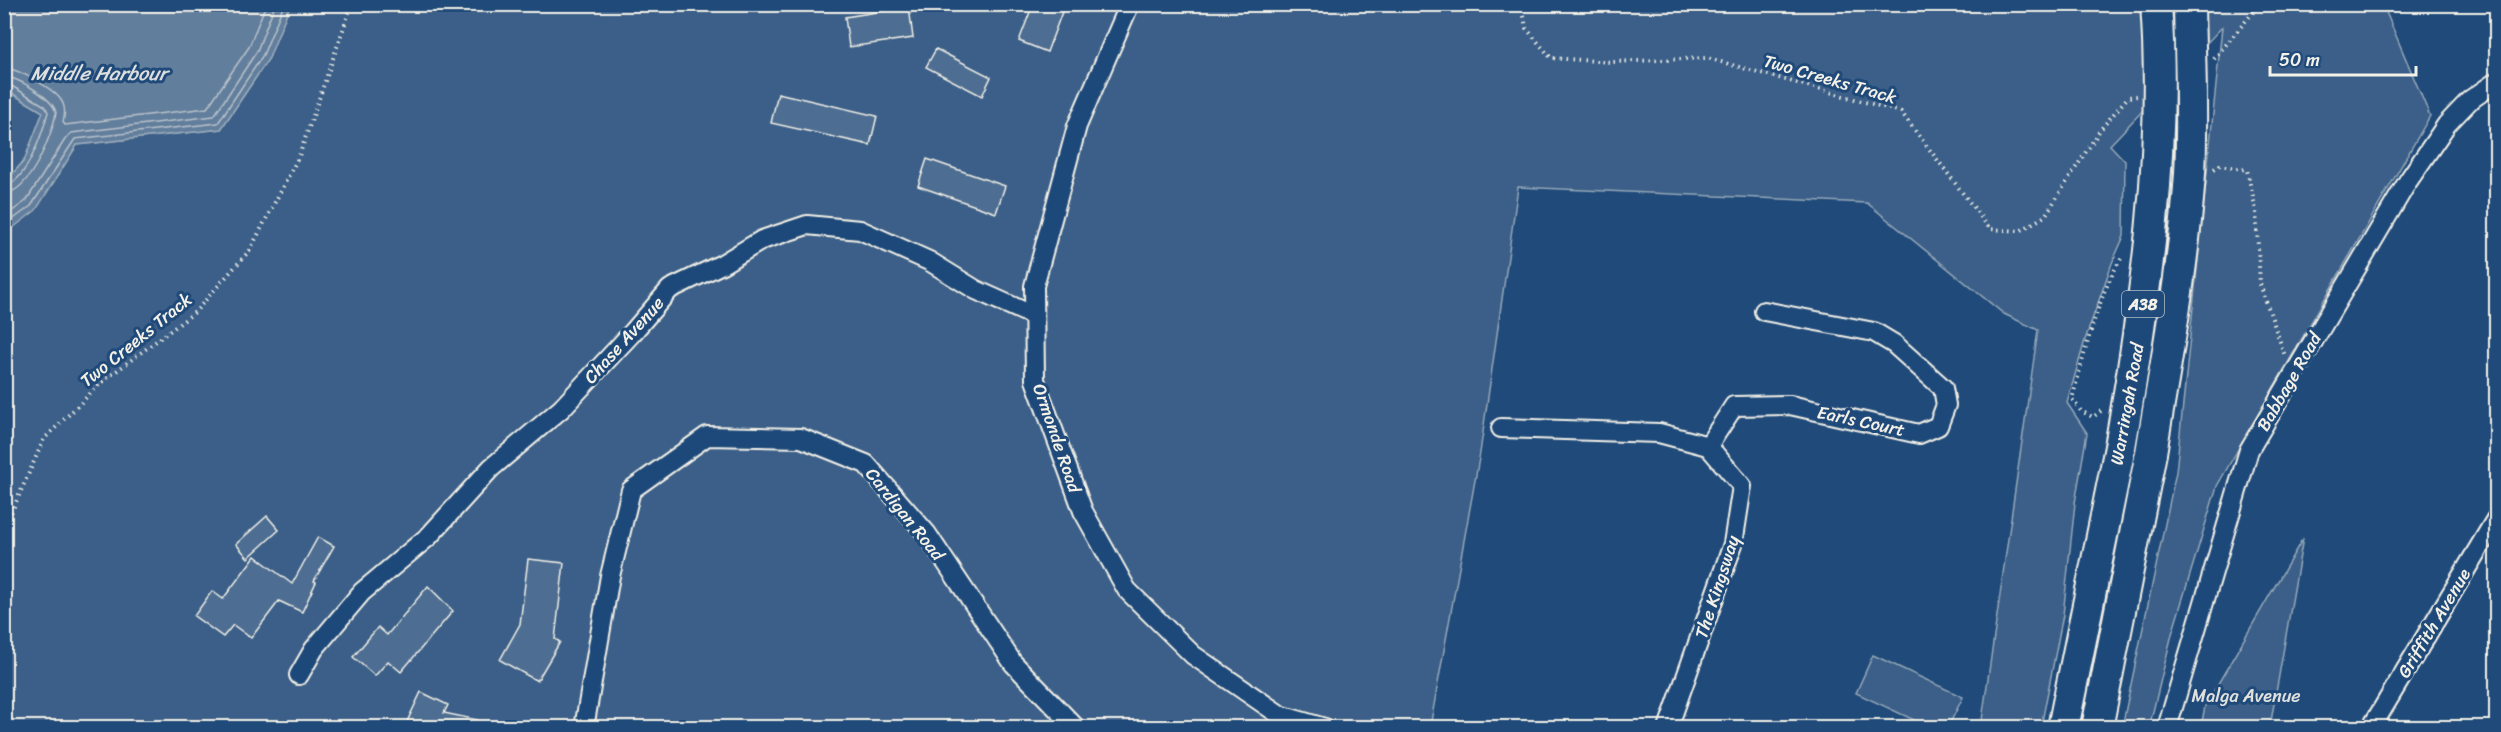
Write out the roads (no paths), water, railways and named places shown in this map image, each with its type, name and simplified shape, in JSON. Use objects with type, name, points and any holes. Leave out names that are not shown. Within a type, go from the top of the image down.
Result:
[{"type":"highway","name":"Warringah Road","points":[[2063,728],[2120,447],[2138,345],[2151,249],[2158,89],[2156,4]]},
{"type":"highway","name":"Warringah Road","points":[[2097,728],[2151,453],[2180,278],[2190,173],[2192,111],[2189,4]]},
{"type":"street","name":"Ormonde Road","points":[[1128,8],[1077,126],[1034,286],[1035,380],[1083,511],[1127,590],[1193,655],[1280,715],[1325,728]]},
{"type":"street","name":"Babbage Road","points":[[2167,728],[2249,450],[2389,210],[2447,124],[2470,99],[2496,82]]},
{"type":"street","name":"Chase Avenue","points":[[299,675],[314,649],[362,592],[429,536],[490,468],[561,409],[633,332],[670,288],[722,264],[762,240],[807,225],[860,230],[929,261],[976,290],[1034,316]]},
{"type":"street","name":"Earls Court","points":[[1708,446],[1734,406],[1790,405],[1919,434],[1938,426],[1946,405],[1943,388],[1894,344],[1874,332],[1764,311]]},
{"type":"street","points":[[1501,428],[1659,433],[1708,446]]},
{"type":"street","name":"Cardigan Road","points":[[584,728],[610,576],[631,490],[707,436],[801,438],[866,464],[927,534],[1013,663],[1076,728]]},
{"type":"street","name":"The Kingsway","points":[[1668,728],[1733,544],[1739,513],[1742,486],[1708,446]]},
{"type":"street","name":"Griffith Avenue","points":[[2371,728],[2496,519]]},
{"type":"water","name":"Middle Harbour","points":[[5,4],[290,5],[269,58],[221,129],[77,145],[36,210],[5,234],[5,182],[24,161],[43,112],[5,89]]},
{"type":"park label","name":"Malga Avenue","points":[[2246,696]]}]
